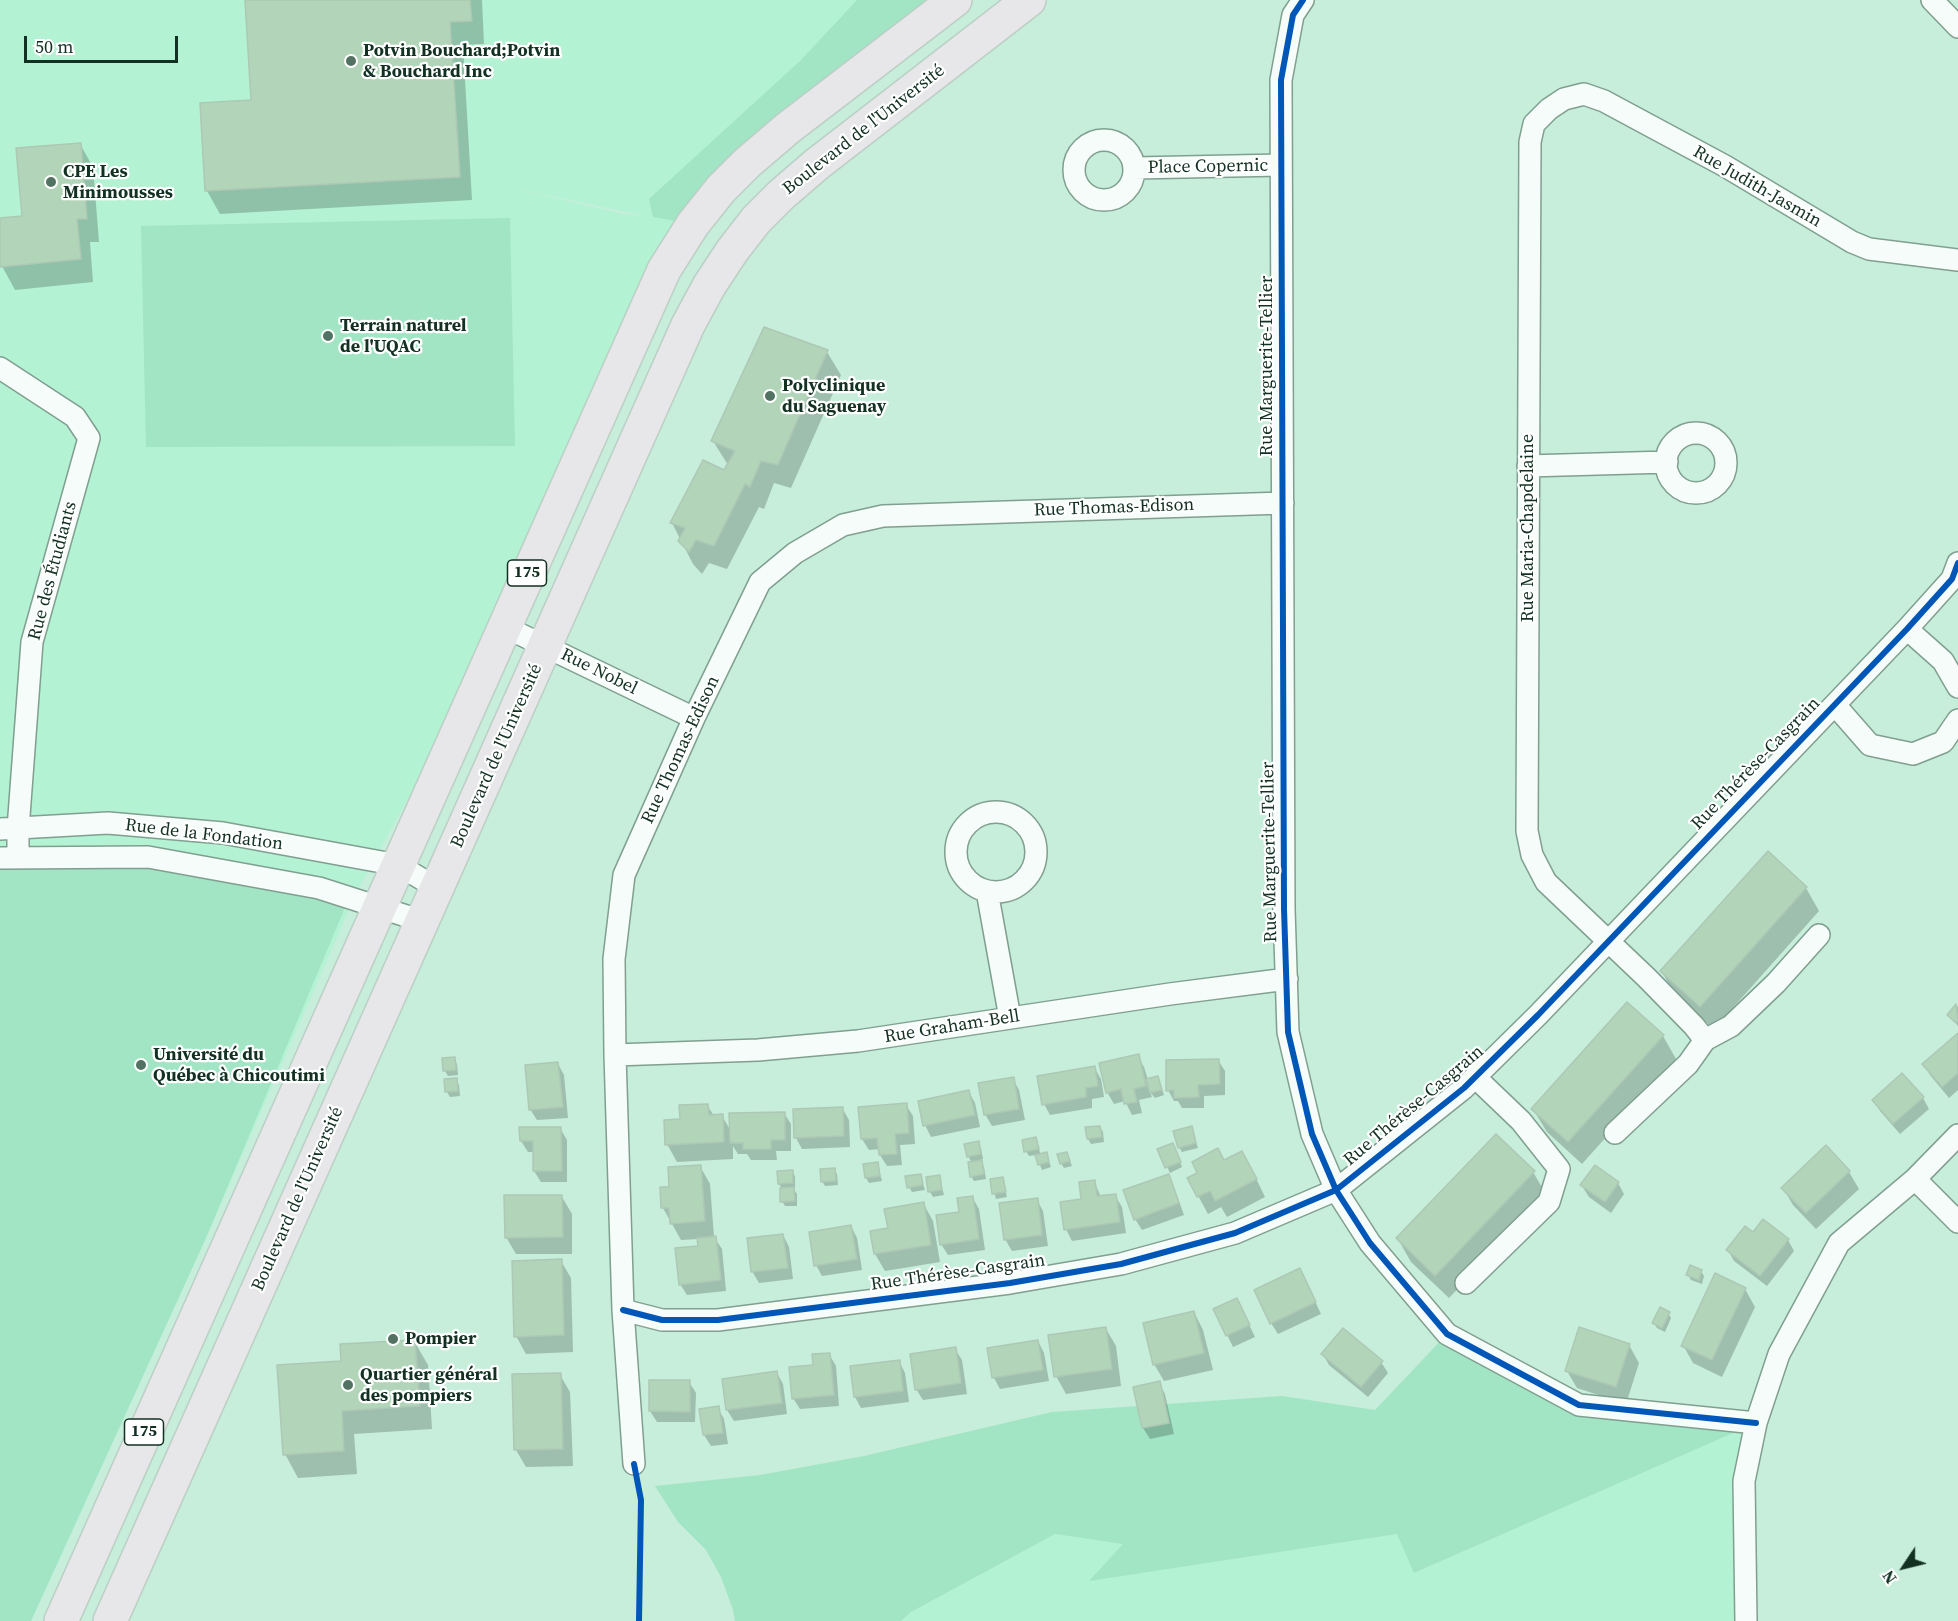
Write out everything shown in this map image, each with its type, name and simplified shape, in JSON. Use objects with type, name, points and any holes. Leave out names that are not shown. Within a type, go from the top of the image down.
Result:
[{"type":"main road","name":"175","points":[[61,1621],[503,626],[664,270],[693,224],[721,189],[780,135],[955,0]]},
{"type":"main road","name":"Boulevard de l'Université","points":[[110,1621],[688,325],[709,286],[756,220],[817,164],[1029,0]]},
{"type":"main road","points":[[228,1243],[271,1261]]},
{"type":"street","name":"Rue Marguerite-Tellier","points":[[1303,0],[1293,15],[1281,80],[1284,897],[1288,1032],[1312,1134],[1336,1190],[1370,1243],[1448,1334],[1580,1405],[1756,1423]]},
{"type":"street","points":[[1932,0],[1958,27]]},
{"type":"street","name":"Rue Judith-Jasmin","points":[[1564,99],[1584,94],[1604,100],[1725,166],[1852,242],[1869,249],[1958,260]]},
{"type":"street","name":"Rue Maria-Chapdelaine","points":[[1564,99],[1549,109],[1534,124],[1530,142],[1527,831],[1532,855],[1546,882],[1694,1026],[1705,1040]]},
{"type":"street","name":"Place Copernic","points":[[1135,168],[1281,165]]},
{"type":"street","name":"Rue des Étudiants","points":[[0,368],[75,417],[89,438],[32,642],[9,829],[9,857]]},
{"type":"street","points":[[1528,465],[1666,462]]},
{"type":"street","name":"Rue Thomas-Edison","points":[[634,1464],[623,1310],[615,1055],[614,959],[624,875],[694,718],[760,582],[795,553],[843,525],[883,516],[1283,502]]},
{"type":"street","name":"Rue Thérèse-Casgrain","points":[[623,1310],[662,1320],[718,1320],[1010,1283],[1121,1264],[1235,1233],[1336,1190],[1455,1095],[1538,1015],[1906,629],[1952,579],[1958,563]]},
{"type":"street","name":"Rue Nobel","points":[[503,626],[694,718]]},
{"type":"street","points":[[1906,629],[1943,661],[1958,687]]},
{"type":"street","name":"Rue Thérèse-Casgrain","points":[[1835,705],[1870,745],[1913,754],[1942,742],[1958,720]]},
{"type":"street","name":"Rue de la Fondation","points":[[9,829],[108,823],[223,833],[398,865],[437,888]]},
{"type":"street","name":"Rue de la Fondation","points":[[9,857],[148,857],[319,888],[422,921]]},
{"type":"street","points":[[987,891],[1010,1018]]},
{"type":"street","points":[[1615,1132],[1688,1064],[1705,1040],[1731,1026],[1776,983],[1819,935]]},
{"type":"street","name":"Rue Graham-Bell","points":[[615,1055],[758,1050],[858,1041],[1287,979]]},
{"type":"street","points":[[1466,1283],[1549,1202],[1559,1168],[1521,1120],[1475,1077]]},
{"type":"street","points":[[1746,1621],[1744,1481],[1756,1423],[1779,1354],[1839,1243],[1915,1179],[1958,1136]]},
{"type":"street","points":[[1915,1179],[1958,1222]]},
{"type":"shaded area","name":"Université du Québec à Chicoutimi","points":[[0,0],[857,0],[800,61],[693,224],[503,626],[357,891],[206,1238],[31,1621],[0,1621]],"holes":[[[502,186],[646,216],[624,214]]]},
{"type":"shaded area","points":[[857,0],[955,0],[693,224],[653,217],[649,199],[800,61]]},
{"type":"shaded area","name":"Terrain naturel de l'UQAC","points":[[510,218],[515,446],[146,447],[141,226]]},
{"type":"shaded area","points":[[0,857],[148,857],[349,898],[206,1238],[31,1621],[0,1621]]},
{"type":"shaded area","points":[[1447,1334],[1579,1405],[1756,1423],[1414,1573],[1397,1534],[1089,1581],[1123,1544],[1055,1534],[911,1612],[901,1621],[735,1621],[721,1577],[706,1550],[678,1522],[655,1486],[760,1475],[864,1456],[1052,1412],[1282,1396],[1375,1410]]},
{"type":"shaded area","points":[[1756,1423],[1753,1621],[901,1621],[911,1612],[1055,1534],[1123,1544],[1091,1580],[1398,1534],[1415,1573]]},
{"type":"building","name":"Potvin Bouchard;Potvin & Bouchard Inc","points":[[245,0],[470,0],[472,21],[450,22],[460,177],[205,191],[200,103],[251,100]]},
{"type":"building","name":"CPE Les Minimousses","points":[[81,143],[87,219],[77,219],[81,259],[0,267],[0,218],[22,216],[16,148]]},
{"type":"building","name":"Polyclinique du Saguenay","points":[[764,327],[828,350],[778,465],[761,461],[750,487],[745,484],[714,546],[696,540],[689,552],[678,541],[685,528],[670,523],[703,460],[724,470],[735,451],[711,441]]},
{"type":"building","points":[[1768,851],[1807,887],[1700,1007],[1660,971]]},
{"type":"building","points":[[1627,1002],[1664,1035],[1568,1142],[1531,1109]]},
{"type":"building","points":[[1956,1004],[1958,1021],[1956,1023],[1947,1015]]},
{"type":"building","points":[[1958,1033],[1958,1073],[1942,1087],[1922,1064]]},
{"type":"building","points":[[1139,1054],[1146,1086],[1134,1089],[1137,1102],[1124,1104],[1121,1089],[1106,1093],[1099,1063]]},
{"type":"building","points":[[455,1057],[456,1070],[443,1071],[442,1058]]},
{"type":"building","points":[[1219,1059],[1220,1084],[1198,1085],[1199,1097],[1174,1098],[1174,1090],[1166,1091],[1166,1060]]},
{"type":"building","points":[[558,1062],[563,1107],[529,1110],[525,1065]]},
{"type":"building","points":[[1095,1066],[1098,1086],[1086,1088],[1086,1097],[1042,1105],[1037,1076]]},
{"type":"building","points":[[1902,1073],[1924,1097],[1893,1124],[1872,1100]]},
{"type":"building","points":[[1158,1076],[1162,1090],[1150,1093],[1146,1079]]},
{"type":"building","points":[[1014,1077],[1019,1109],[984,1115],[978,1083]]},
{"type":"building","points":[[457,1078],[458,1091],[445,1092],[444,1079]]},
{"type":"building","points":[[969,1090],[975,1115],[923,1126],[918,1101]]},
{"type":"building","points":[[907,1103],[909,1133],[895,1134],[897,1154],[879,1155],[877,1138],[861,1139],[858,1107]]},
{"type":"building","points":[[708,1104],[709,1115],[723,1114],[724,1142],[665,1145],[664,1120],[680,1119],[679,1105]]},
{"type":"building","points":[[843,1107],[844,1136],[794,1138],[793,1109]]},
{"type":"building","points":[[785,1112],[785,1140],[771,1140],[771,1149],[743,1149],[743,1143],[730,1143],[729,1113]]},
{"type":"building","points":[[1100,1126],[1102,1137],[1087,1139],[1085,1127]]},
{"type":"building","points":[[1192,1126],[1196,1143],[1178,1148],[1173,1131]]},
{"type":"building","points":[[519,1127],[561,1127],[562,1171],[533,1171],[533,1141],[520,1141]]},
{"type":"building","points":[[1496,1134],[1535,1171],[1435,1276],[1396,1238]]},
{"type":"building","points":[[1036,1137],[1039,1149],[1024,1152],[1022,1140]]},
{"type":"building","points":[[979,1141],[981,1154],[967,1157],[964,1144]]},
{"type":"building","points":[[1173,1143],[1181,1162],[1165,1168],[1157,1149]]},
{"type":"building","points":[[1826,1145],[1850,1171],[1806,1213],[1781,1188]]},
{"type":"building","points":[[1218,1148],[1224,1160],[1242,1151],[1257,1179],[1215,1201],[1210,1191],[1197,1197],[1187,1178],[1197,1173],[1192,1162]]},
{"type":"building","points":[[1047,1152],[1049,1162],[1038,1165],[1035,1155]]},
{"type":"building","points":[[1067,1152],[1070,1161],[1060,1164],[1057,1154]]},
{"type":"building","points":[[982,1160],[984,1174],[970,1177],[968,1162]]},
{"type":"building","points":[[878,1162],[880,1176],[865,1178],[863,1164]]},
{"type":"building","points":[[701,1165],[705,1221],[670,1224],[669,1208],[661,1208],[660,1187],[669,1187],[668,1167]]},
{"type":"building","points":[[1595,1165],[1619,1182],[1605,1202],[1580,1185]]},
{"type":"building","points":[[835,1168],[836,1181],[821,1182],[820,1169]]},
{"type":"building","points":[[793,1170],[793,1183],[778,1184],[777,1171]]},
{"type":"building","points":[[921,1174],[923,1185],[907,1188],[905,1176]]},
{"type":"building","points":[[1169,1174],[1179,1203],[1134,1220],[1123,1190]]},
{"type":"building","points":[[940,1175],[942,1190],[928,1192],[926,1177]]},
{"type":"building","points":[[1003,1177],[1006,1192],[992,1194],[990,1179]]},
{"type":"building","points":[[1095,1180],[1097,1196],[1116,1194],[1120,1222],[1064,1230],[1060,1202],[1081,1199],[1079,1182]]},
{"type":"building","points":[[794,1187],[795,1201],[780,1202],[780,1188]]},
{"type":"building","points":[[504,1195],[562,1195],[563,1237],[505,1238]]},
{"type":"building","points":[[973,1196],[979,1239],[940,1245],[936,1215],[959,1212],[957,1198]]},
{"type":"building","points":[[1038,1198],[1042,1235],[1004,1240],[999,1203]]},
{"type":"building","points":[[924,1202],[931,1245],[874,1254],[870,1231],[888,1228],[884,1209]]},
{"type":"building","points":[[1763,1219],[1789,1239],[1760,1276],[1726,1250],[1745,1226],[1753,1232]]},
{"type":"building","points":[[851,1225],[857,1259],[814,1266],[809,1232]]},
{"type":"building","points":[[783,1234],[788,1268],[751,1272],[747,1238]]},
{"type":"building","points":[[716,1236],[721,1280],[679,1285],[675,1248],[698,1246],[697,1238]]},
{"type":"building","points":[[562,1259],[564,1335],[514,1337],[512,1261]]},
{"type":"building","points":[[1690,1265],[1702,1270],[1699,1280],[1686,1275]]},
{"type":"building","points":[[1300,1268],[1316,1302],[1270,1324],[1254,1290]]},
{"type":"building","points":[[1715,1273],[1746,1288],[1712,1360],[1681,1346]]},
{"type":"building","points":[[1237,1298],[1250,1325],[1226,1336],[1213,1309]]},
{"type":"building","points":[[1660,1307],[1670,1312],[1662,1328],[1652,1323]]},
{"type":"building","points":[[1194,1311],[1204,1353],[1153,1365],[1143,1323]]},
{"type":"building","points":[[1106,1327],[1112,1369],[1054,1377],[1048,1335]]},
{"type":"building","points":[[1579,1327],[1630,1344],[1616,1387],[1565,1371]]},
{"type":"building","points":[[1343,1328],[1383,1361],[1361,1387],[1321,1354]]},
{"type":"building","name":"Quartier général des pompiers","points":[[415,1340],[420,1406],[342,1411],[344,1451],[283,1455],[277,1365],[341,1361],[340,1344]]},
{"type":"building","points":[[1038,1340],[1043,1370],[992,1378],[987,1348]]},
{"type":"building","points":[[956,1347],[961,1383],[915,1390],[910,1354]]},
{"type":"building","points":[[830,1353],[834,1395],[792,1399],[789,1367],[813,1365],[812,1354]]},
{"type":"building","points":[[900,1360],[903,1391],[854,1397],[850,1366]]},
{"type":"building","points":[[777,1371],[782,1403],[726,1410],[722,1379]]},
{"type":"building","points":[[561,1373],[563,1449],[514,1450],[512,1374]]},
{"type":"building","points":[[649,1380],[690,1380],[690,1412],[649,1411]]},
{"type":"building","points":[[1160,1381],[1169,1423],[1142,1428],[1133,1387]]},
{"type":"building","points":[[719,1406],[723,1433],[703,1435],[699,1409]]},
{"type":"cycle path","points":[[1303,0],[1293,15],[1281,80],[1284,909],[1288,1032],[1312,1134],[1336,1190],[1370,1243],[1447,1334],[1579,1405],[1756,1423]]},
{"type":"cycle path","points":[[623,1310],[662,1320],[718,1320],[1010,1283],[1121,1264],[1235,1233],[1336,1190],[1464,1088],[1538,1015],[1907,629],[1952,579],[1958,563]]},
{"type":"cycle path","points":[[634,1464],[641,1500],[639,1621]]},
{"type":"place","name":"Potvin Bouchard;Potvin & Bouchard Inc","points":[[351,61]]},
{"type":"place","name":"CPE Les Minimousses","points":[[51,182]]},
{"type":"place","name":"Terrain naturel de l'UQAC","points":[[328,336]]},
{"type":"place","name":"Polyclinique du Saguenay","points":[[770,396]]},
{"type":"place","name":"Université du Québec à Chicoutimi","points":[[141,1065]]},
{"type":"place","name":"Pompier","points":[[393,1339]]},
{"type":"place","name":"Quartier général des pompiers","points":[[348,1385]]}]
